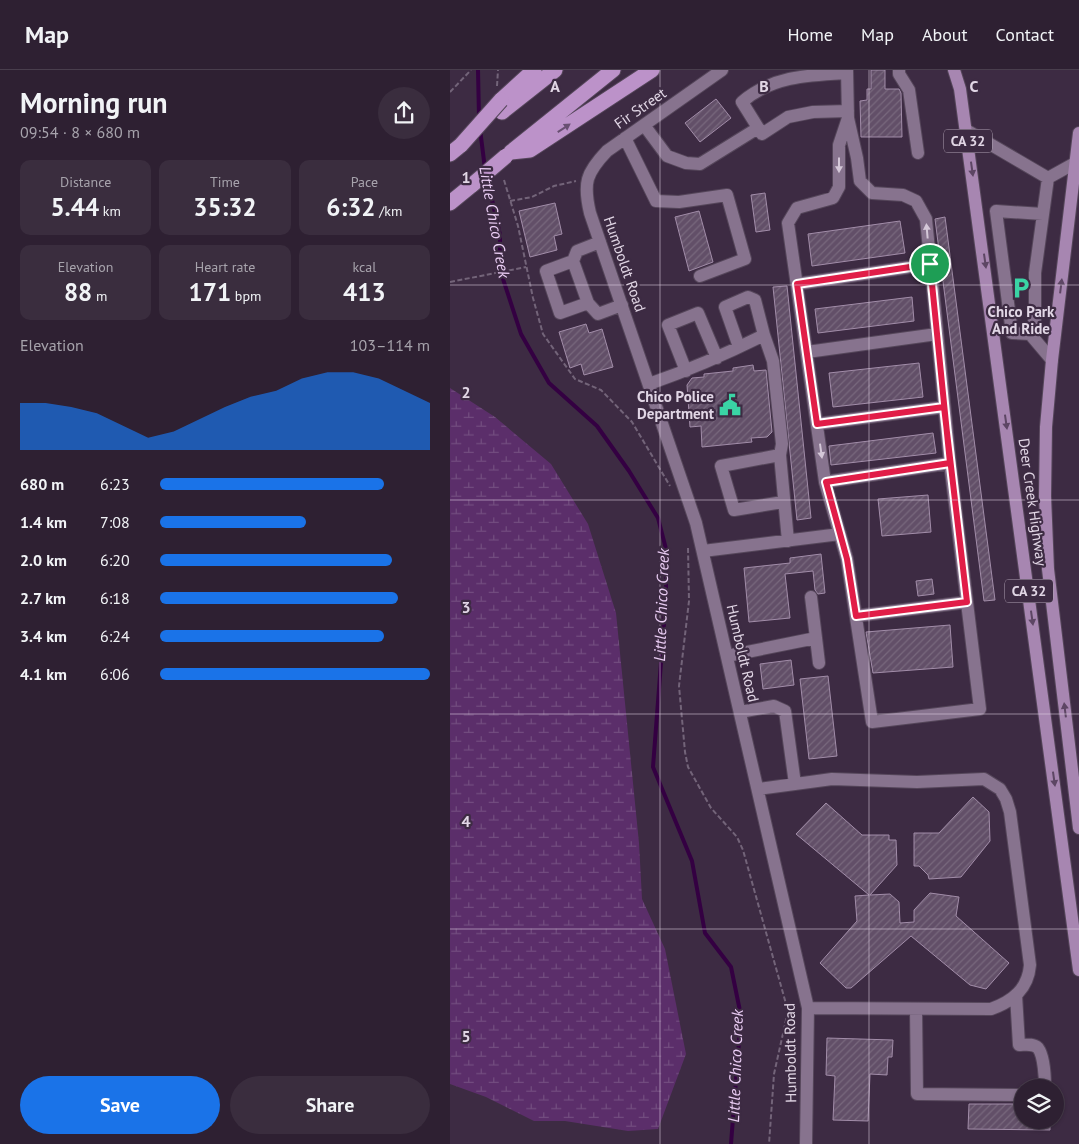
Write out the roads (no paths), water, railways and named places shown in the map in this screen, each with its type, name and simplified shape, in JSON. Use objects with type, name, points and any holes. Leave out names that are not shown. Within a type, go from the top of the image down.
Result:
[{"type":"highway","points":[[455,149],[534,70]]},
{"type":"highway","points":[[500,102],[555,70]]},
{"type":"highway","points":[[450,202],[613,70]]},
{"type":"highway","points":[[509,154],[530,150],[652,70]]},
{"type":"main road","name":"Deer Creek Highway","points":[[954,70],[960,89],[979,220],[1079,970]]},
{"type":"main road","name":"Deer Creek Highway","points":[[1079,133],[1052,360],[1046,428],[1045,496],[1048,569],[1079,828]]},
{"type":"street","name":"Fir Street","points":[[586,181],[593,166],[607,151],[722,70]]},
{"type":"street","points":[[899,70],[899,74],[909,90],[918,154]]},
{"type":"street","points":[[848,114],[813,112],[788,117],[762,134],[742,102],[756,90],[792,77],[847,71],[848,114],[860,181],[872,192],[903,194],[916,201],[926,219],[950,463],[980,709],[872,722],[847,559],[826,482],[788,223],[797,208],[833,198],[840,187],[839,145],[848,114]]},
{"type":"street","points":[[644,125],[667,156],[686,164],[700,164],[758,128]]},
{"type":"street","points":[[966,130],[1048,178]]},
{"type":"street","points":[[625,138],[656,201],[679,202],[727,195],[745,259],[700,276]]},
{"type":"street","points":[[1048,178],[1075,164]]},
{"type":"street","points":[[1030,334],[1035,319],[1035,273],[1048,178]]},
{"type":"street","name":"Humboldt Road","points":[[586,181],[586,195],[600,242],[696,523],[758,789],[808,1008],[806,1144]]},
{"type":"street","points":[[979,220],[996,211],[1043,214]]},
{"type":"street","points":[[996,211],[1012,333],[1030,334],[1052,360]]},
{"type":"street","points":[[600,242],[576,251],[573,261],[588,303],[598,314],[622,305]]},
{"type":"street","points":[[573,261],[546,271],[560,313],[588,303]]},
{"type":"street","points":[[797,284],[930,264]]},
{"type":"street","points":[[739,347],[724,307],[748,297],[755,300],[772,361],[782,444],[780,455],[788,541]]},
{"type":"street","points":[[686,371],[668,325],[698,313],[717,358]]},
{"type":"street","points":[[807,352],[937,334]]},
{"type":"street","points":[[648,384],[717,358],[764,335]]},
{"type":"street","points":[[817,424],[944,407]]},
{"type":"street","points":[[780,455],[721,466],[734,510],[783,502]]},
{"type":"street","points":[[826,482],[950,463]]},
{"type":"street","points":[[703,551],[840,534]]},
{"type":"street","points":[[811,597],[819,663]]},
{"type":"street","points":[[856,616],[967,602]]},
{"type":"street","points":[[727,656],[816,638]]},
{"type":"street","points":[[740,712],[774,706],[785,711],[795,784]]},
{"type":"street","points":[[758,789],[832,779],[917,782],[984,779],[1000,789],[1006,798],[1010,812],[1030,965],[1029,979],[1023,989],[1002,1005],[991,1009],[808,1008]]},
{"type":"street","points":[[1016,995],[1019,1045],[1032,1045],[1037,1048],[1040,1054],[1044,1079]]},
{"type":"street","points":[[916,1009],[917,1094],[1014,1095]]},
{"type":"waterway","name":"Little Chico Creek","points":[[478,70],[479,117]]},
{"type":"waterway","name":"Little Chico Creek","points":[[480,129],[485,169]]},
{"type":"waterway","name":"Little Chico Creek","points":[[487,178],[500,235],[500,263],[503,279],[521,334],[549,383],[597,426],[629,471],[658,518],[666,549],[666,597],[653,767],[692,861],[705,933],[731,967],[741,1016],[731,1144]]},
{"type":"place","name":"Chico Park And Ride","points":[[1021,288]]},
{"type":"place","name":"Chico Police Department","points":[[730,405]]}]
